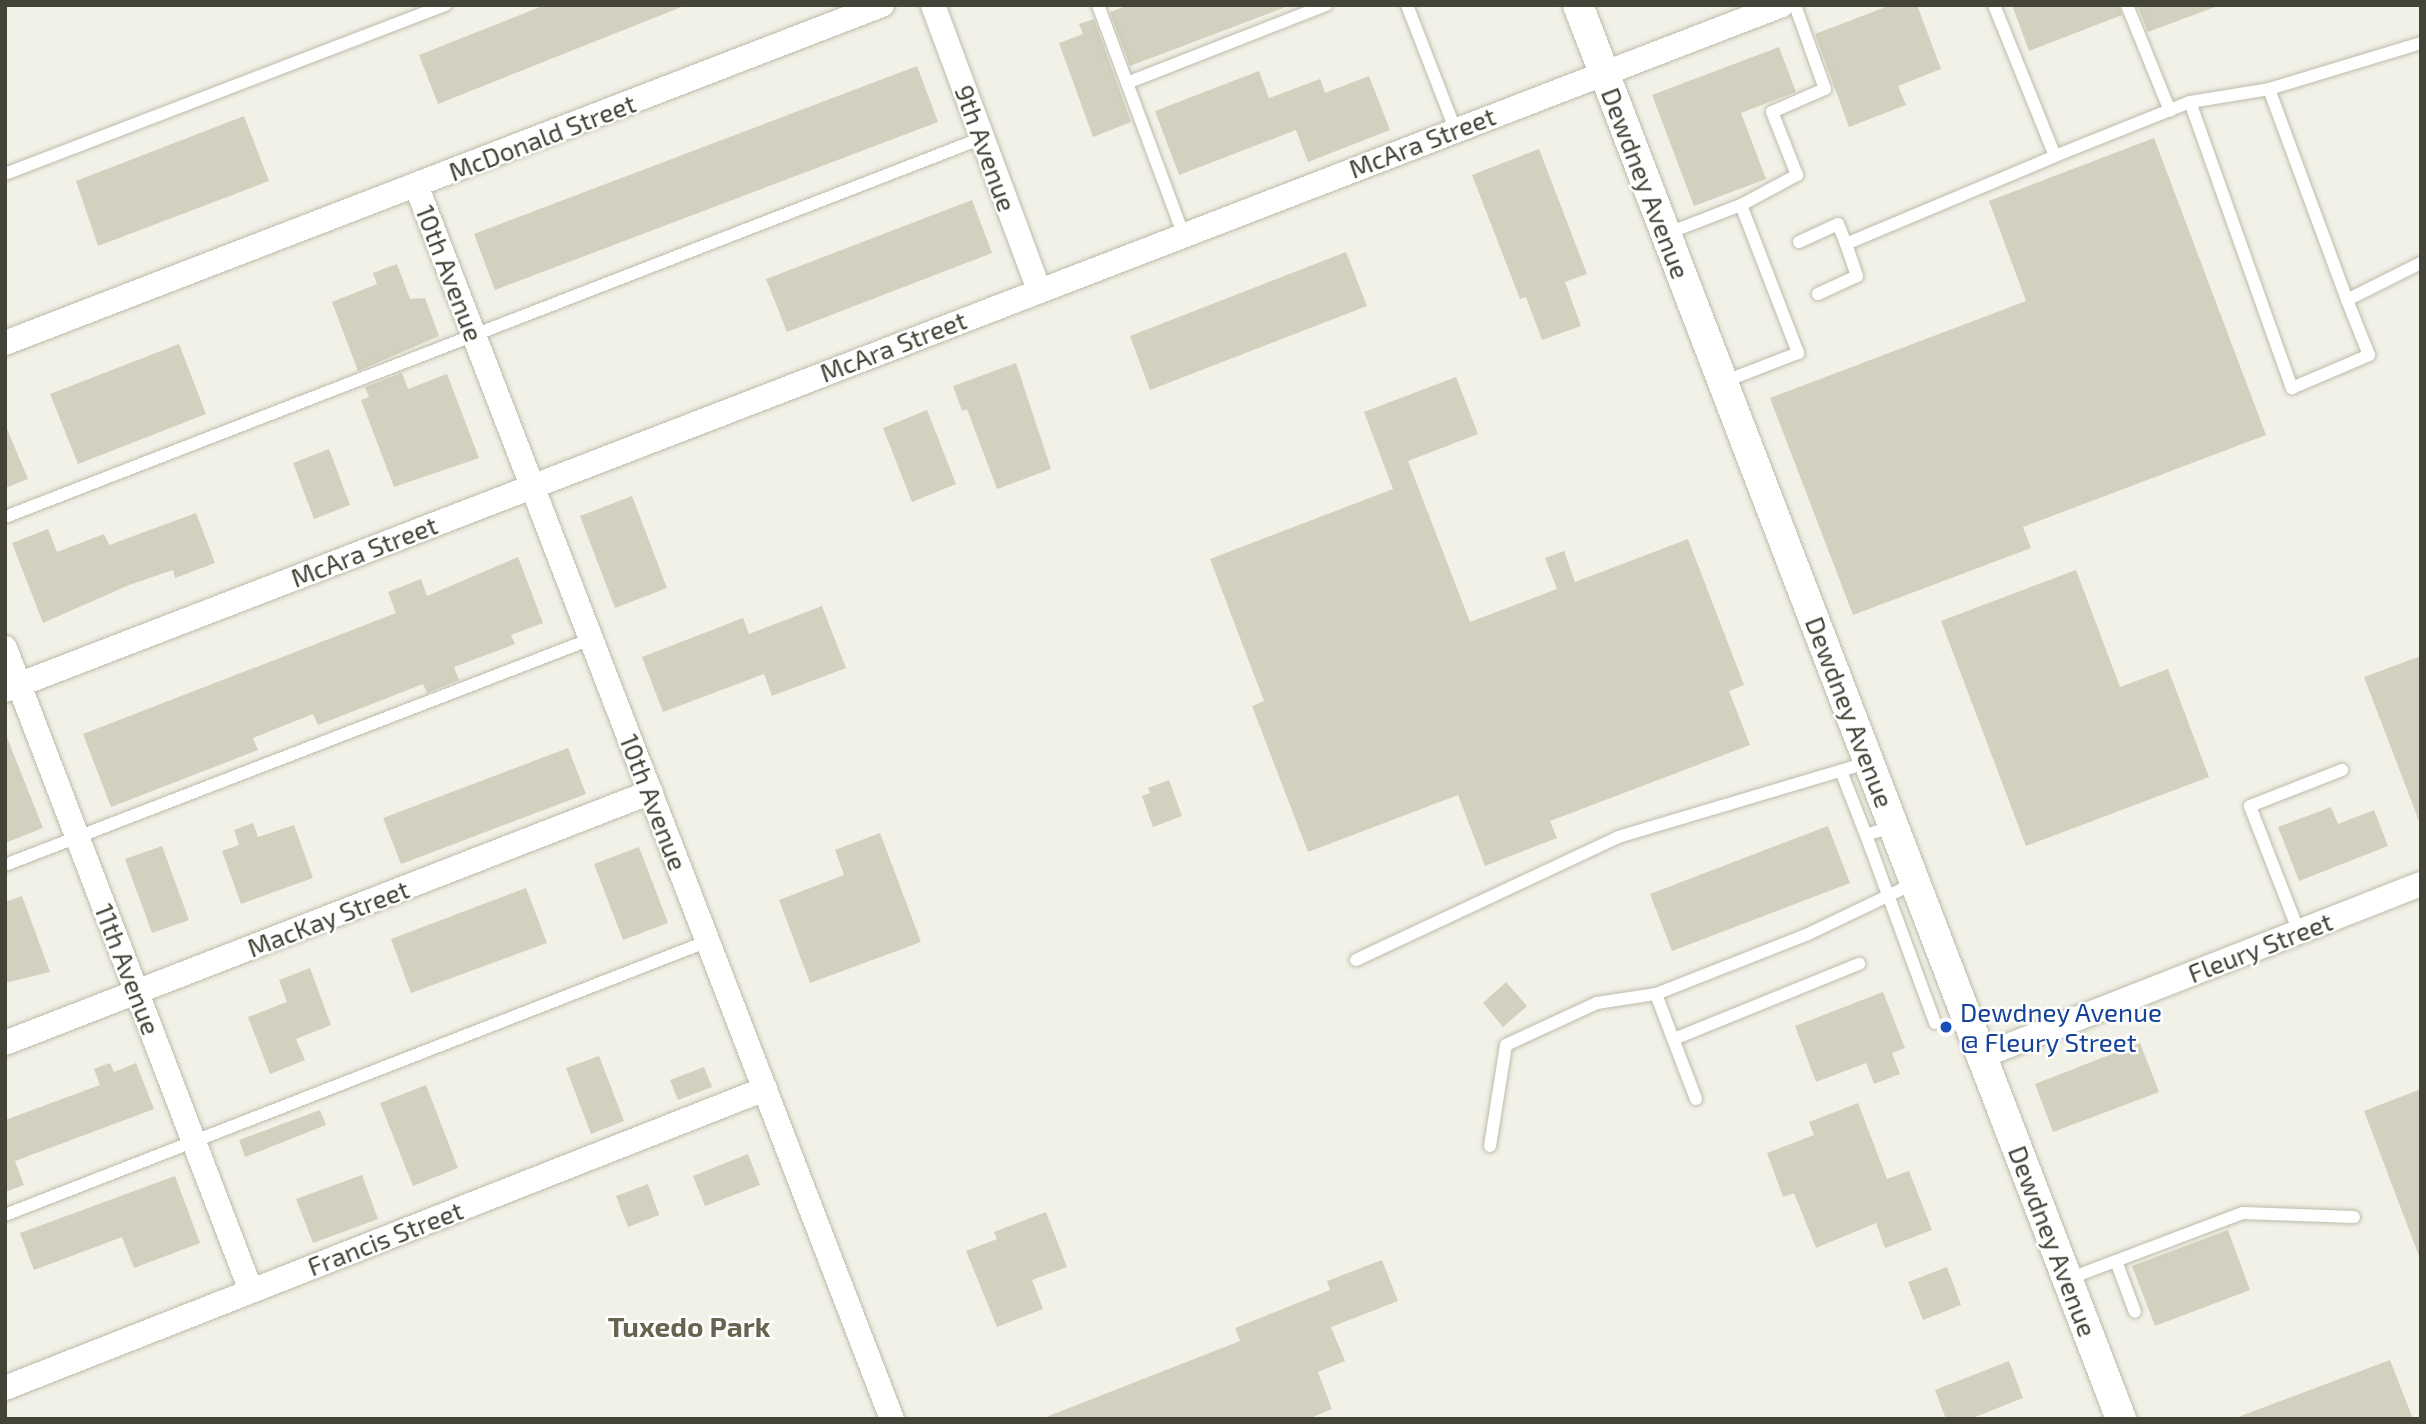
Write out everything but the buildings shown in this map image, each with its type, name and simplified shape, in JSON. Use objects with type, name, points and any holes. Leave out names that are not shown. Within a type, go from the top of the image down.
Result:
[{"type":"street","name":"McDonald Street","points":[[5,343],[882,5]]},
{"type":"street","name":"9th Avenue","points":[[933,5],[1039,290]]},
{"type":"street","name":"Dewdney Avenue","points":[[1578,5],[1869,762],[1880,830],[1915,883],[2121,1419]]},
{"type":"street","name":"McAra Street","points":[[12,687],[1757,10],[1782,5]]},
{"type":"street","name":"10th Avenue","points":[[416,185],[892,1419]]},
{"type":"street","name":"11th Avenue","points":[[5,648],[12,687],[78,837],[251,1291]]},
{"type":"street","name":"MacKay Street","points":[[5,1043],[651,792]]},
{"type":"street","name":"Fleury Street","points":[[1982,1056],[2421,884]]},
{"type":"street","name":"Francis Street","points":[[5,1388],[765,1089]]},
{"type":"lane","points":[[5,174],[446,5]]},
{"type":"lane","points":[[1098,5],[1183,234]]},
{"type":"lane","points":[[1127,83],[1326,5]]},
{"type":"lane","points":[[1407,5],[1455,129]]},
{"type":"lane","points":[[1666,234],[1741,205],[1797,174],[1772,112],[1825,89],[1795,5]]},
{"type":"lane","points":[[1993,5],[2055,156]]},
{"type":"lane","points":[[2127,5],[2170,111]]},
{"type":"lane","points":[[1846,244],[2055,156],[2190,103],[2269,89],[2421,43]]},
{"type":"lane","points":[[2190,103],[2292,388],[2369,355],[2269,89]]},
{"type":"lane","points":[[5,517],[982,138]]},
{"type":"lane","points":[[1723,382],[1798,354],[1741,205]]},
{"type":"lane","points":[[1799,242],[1838,224],[1846,244],[1857,276],[1818,293]]},
{"type":"lane","points":[[2347,300],[2421,263]]},
{"type":"lane","points":[[5,865],[592,639]]},
{"type":"lane","points":[[1356,960],[1618,837],[1869,762]]},
{"type":"lane","points":[[1841,771],[1880,830],[1887,893],[1935,1023]]},
{"type":"lane","points":[[2298,932],[2250,806],[2342,771]]},
{"type":"lane","points":[[1490,1146],[1506,1045],[1597,1003],[1656,994],[1808,934],[1887,893],[1915,883]]},
{"type":"lane","points":[[5,1215],[708,941]]},
{"type":"lane","points":[[1674,1039],[1859,964]]},
{"type":"lane","points":[[1656,994],[1696,1098]]},
{"type":"lane","points":[[2068,1279],[2243,1213],[2354,1217]]},
{"type":"lane","points":[[2116,1261],[2135,1311]]},
{"type":"place","name":"Dewdney Avenue @ Fleury Street","points":[[1946,1027]]},
{"type":"district","name":"Tuxedo Park","points":[[689,1326]]}]
